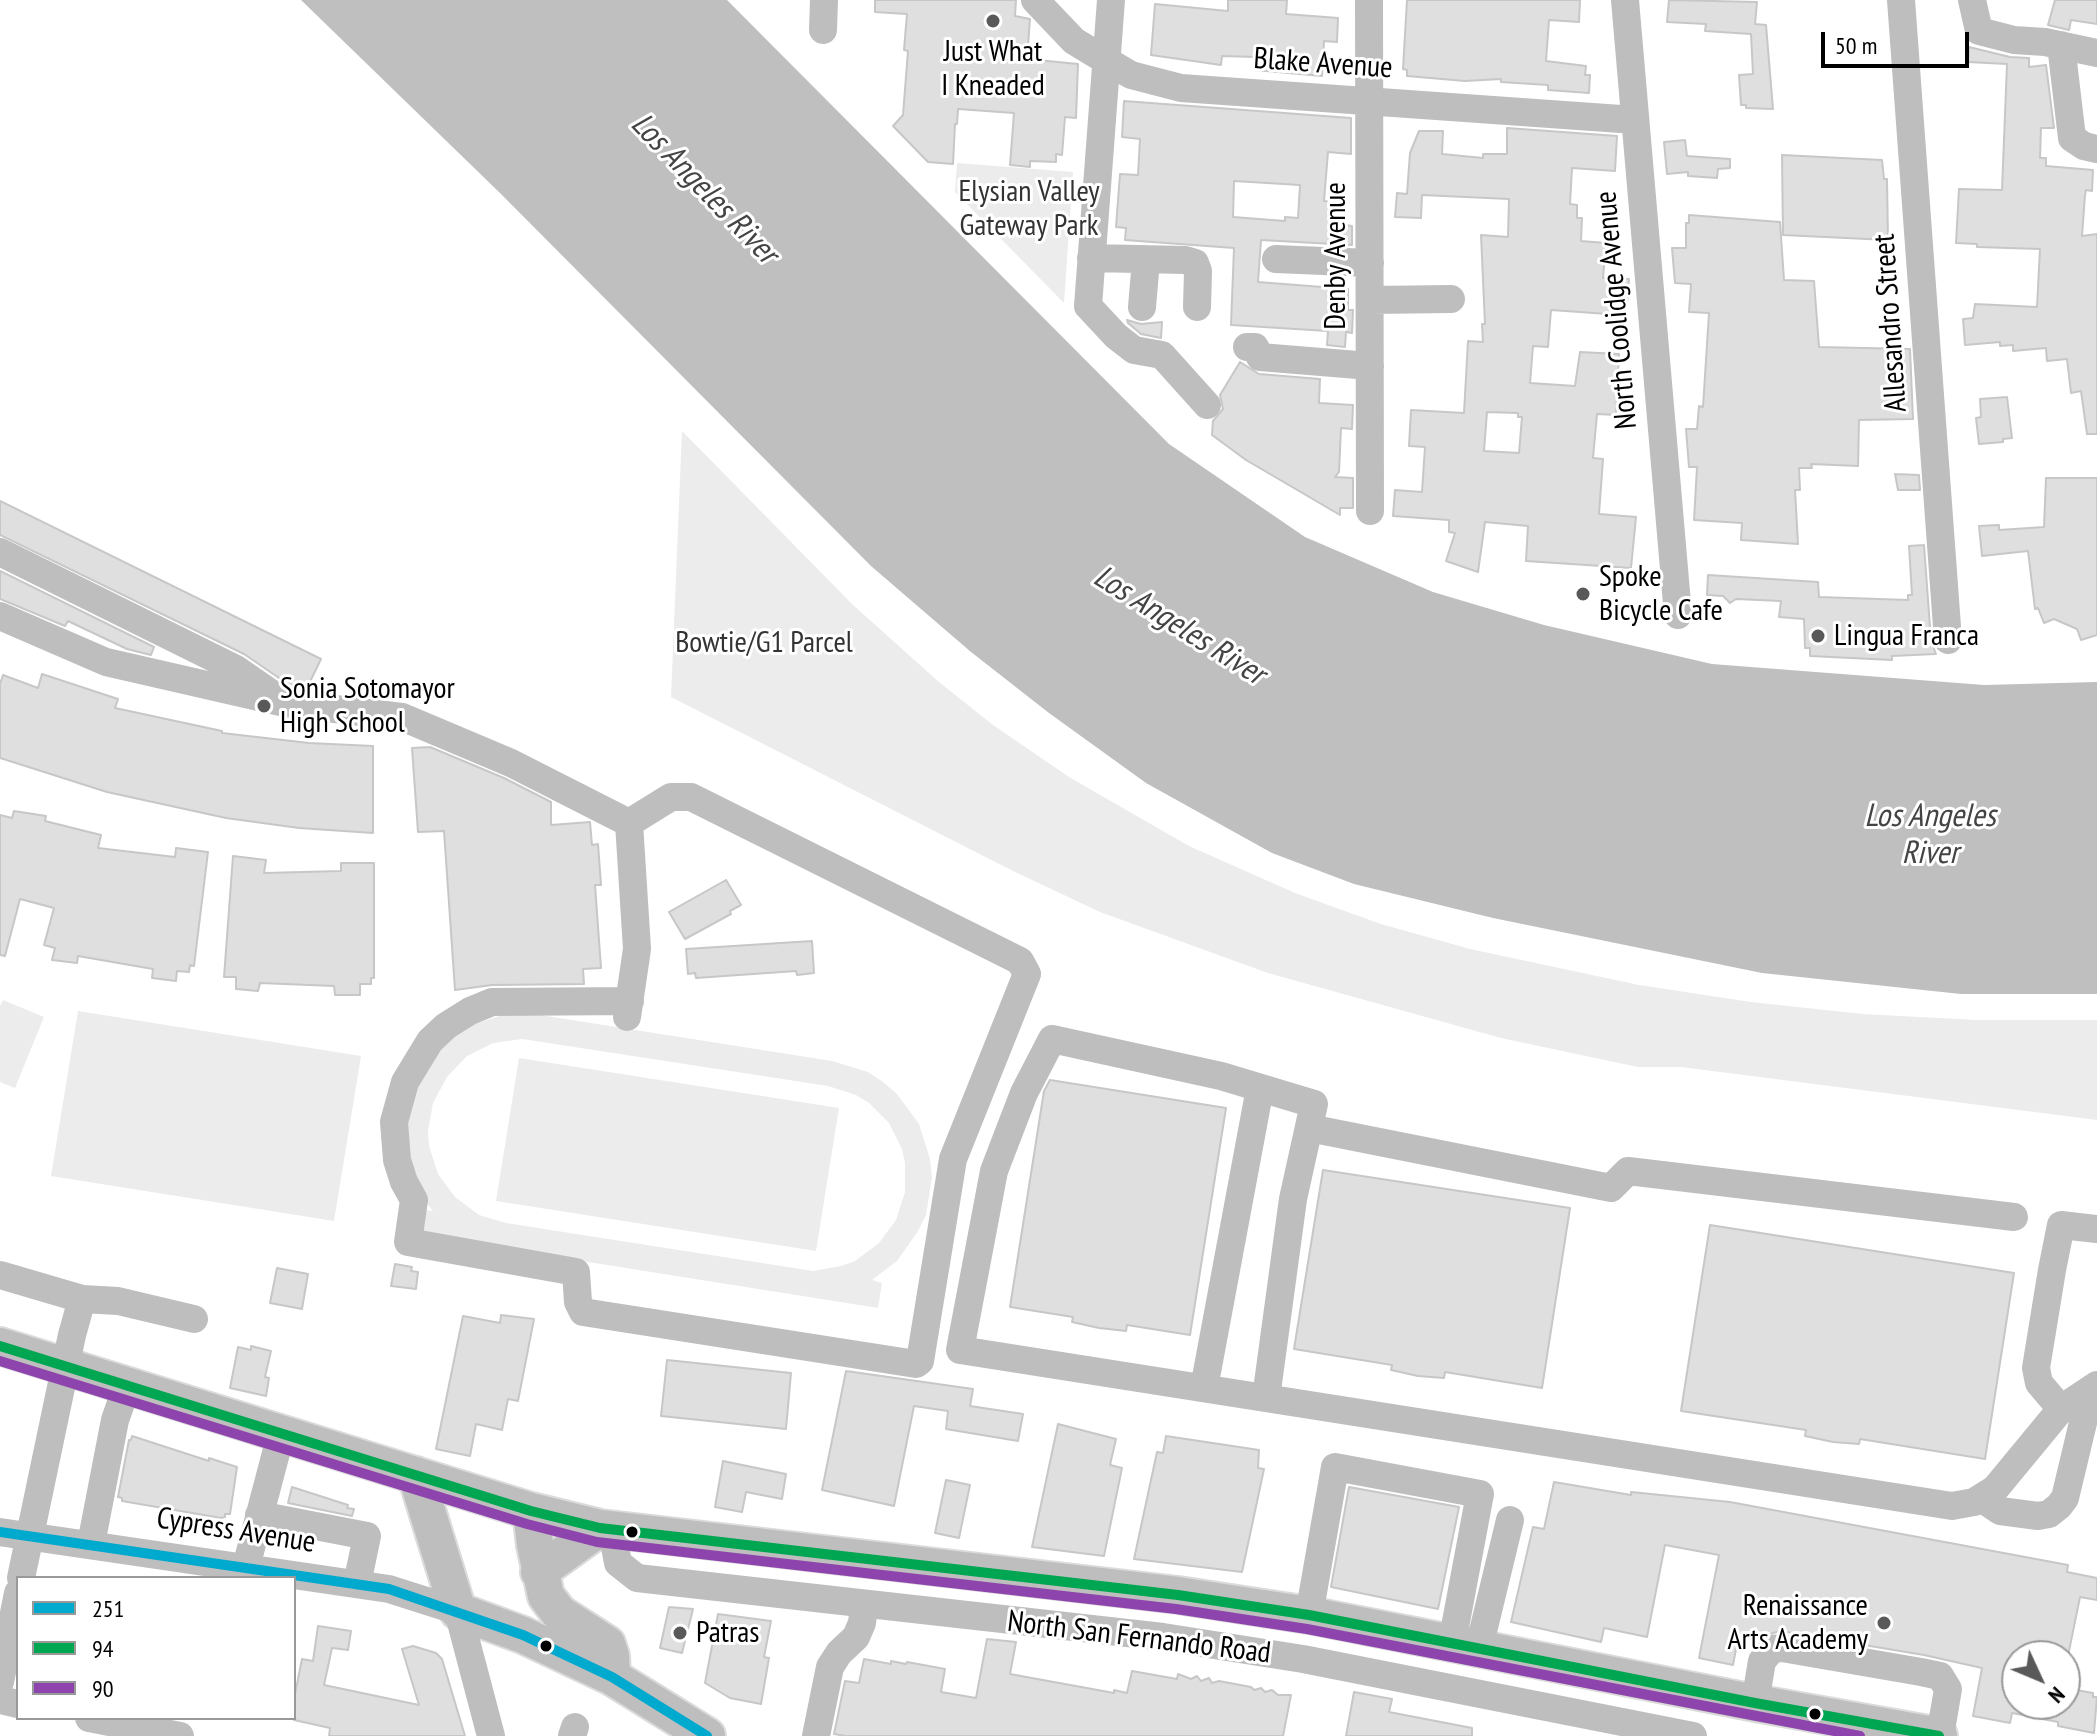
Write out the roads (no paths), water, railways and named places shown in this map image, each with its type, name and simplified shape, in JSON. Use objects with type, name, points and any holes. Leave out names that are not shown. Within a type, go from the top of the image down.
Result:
[{"type":"main road","name":"North San Fernando Road","points":[[0,1346],[531,1511],[606,1529],[1178,1595],[1309,1615],[1939,1736]]},
{"type":"main road","points":[[416,1475],[458,1611],[523,1635],[612,1677],[707,1736]]},
{"type":"main road","points":[[531,1511],[539,1572],[552,1605],[607,1644],[612,1677]]},
{"type":"main road","points":[[539,1572],[606,1529]]},
{"type":"street","points":[[823,30],[824,0]]},
{"type":"street","name":"Blake Avenue","points":[[1035,0],[1074,41],[1107,61],[1131,75],[1181,88],[1635,120]]},
{"type":"street","points":[[1111,0],[1088,306],[1134,350],[1162,355],[1207,405]]},
{"type":"street","name":"Denby Avenue","points":[[1369,0],[1370,511]]},
{"type":"street","name":"North Coolidge Avenue","points":[[1625,0],[1678,615]]},
{"type":"street","name":"Allesandro Street","points":[[1901,0],[1948,640]]},
{"type":"street","points":[[1972,0],[1979,31],[2014,40],[2097,53]]},
{"type":"street","points":[[2061,45],[2072,138],[2084,146],[2097,149]]},
{"type":"street","points":[[1091,258],[1185,260],[1195,263],[1198,271],[1197,307]]},
{"type":"street","points":[[1276,259],[1370,263]]},
{"type":"street","points":[[1142,307],[1146,260]]},
{"type":"street","points":[[1370,300],[1451,299]]},
{"type":"street","points":[[1247,347],[1255,347],[1260,357],[1370,366]]},
{"type":"street","points":[[0,552],[236,669],[285,703]]},
{"type":"street","points":[[0,616],[106,662],[285,703],[402,717],[511,763],[629,823]]},
{"type":"street","points":[[671,797],[691,797],[1020,961],[1027,974],[953,1159],[920,1361],[916,1364],[583,1312],[578,1302],[576,1272],[408,1242],[414,1200],[400,1171],[394,1122],[405,1082],[430,1041],[446,1026],[492,1002],[628,1010],[637,949],[629,823],[671,797]]},
{"type":"street","points":[[1266,1398],[1293,1199],[1314,1104],[1221,1076],[1052,1039],[1024,1093],[994,1171],[960,1350],[1952,1506],[1974,1502],[1995,1489],[2061,1409],[2094,1387]]},
{"type":"street","points":[[1204,1388],[1260,1088]]},
{"type":"street","points":[[1309,1128],[1611,1188],[1628,1171],[2014,1217]]},
{"type":"street","points":[[2061,1409],[2039,1383],[2036,1368],[2052,1270],[2061,1225],[2097,1229]]},
{"type":"street","points":[[0,1275],[82,1299],[118,1301],[194,1319]]},
{"type":"street","points":[[21,1576],[82,1299]]},
{"type":"street","points":[[91,1544],[115,1420],[127,1386]]},
{"type":"street","points":[[1981,1498],[2000,1511],[2038,1516],[2049,1514],[2059,1506],[2065,1498],[2094,1387]]},
{"type":"street","points":[[246,1567],[281,1434]]},
{"type":"street","points":[[1309,1615],[1335,1467],[1465,1491],[1480,1494],[1466,1645]]},
{"type":"street","points":[[259,1515],[367,1536],[357,1584]]},
{"type":"street","points":[[1466,1645],[1510,1520]]},
{"type":"street","name":"North San Fernando Road","points":[[606,1529],[618,1563],[637,1578],[1163,1637],[1257,1652],[1693,1736]]},
{"type":"street","name":"Cypress Avenue","points":[[0,1532],[389,1589],[458,1611]]},
{"type":"street","points":[[0,1682],[16,1603]]},
{"type":"street","points":[[816,1736],[830,1667],[856,1637],[862,1623],[864,1605]]},
{"type":"street","points":[[458,1611],[491,1736]]},
{"type":"street","points":[[1755,1703],[1762,1661],[1772,1649],[1782,1648],[1921,1672],[1940,1676],[1948,1689],[1939,1736]]},
{"type":"street","points":[[99,1720],[180,1736]]},
{"type":"water","name":"Los Angeles River","points":[[301,0],[727,0],[1169,444],[1305,537],[1433,592],[1544,625],[1712,664],[1984,685],[2097,682],[2097,994],[1961,994],[1762,973],[1493,918],[1354,884],[1272,853],[1146,783],[971,652],[871,566],[501,194]]},
{"type":"place","name":"Just What I Kneaded","points":[[993,21]]},
{"type":"place","name":"Spoke Bicycle Cafe","points":[[1583,594]]},
{"type":"place","name":"Lingua Franca","points":[[1818,636]]},
{"type":"place","name":"Sonia Sotomayor High School","points":[[264,706]]},
{"type":"place","name":"Renaissance Arts Academy","points":[[1884,1623]]},
{"type":"place","name":"Patras","points":[[680,1633]]},
{"type":"park label","name":"Elysian Valley Gateway Park","points":[[1029,209]]},
{"type":"park label","name":"Bowtie/G1 Parcel","points":[[764,643]]}]
